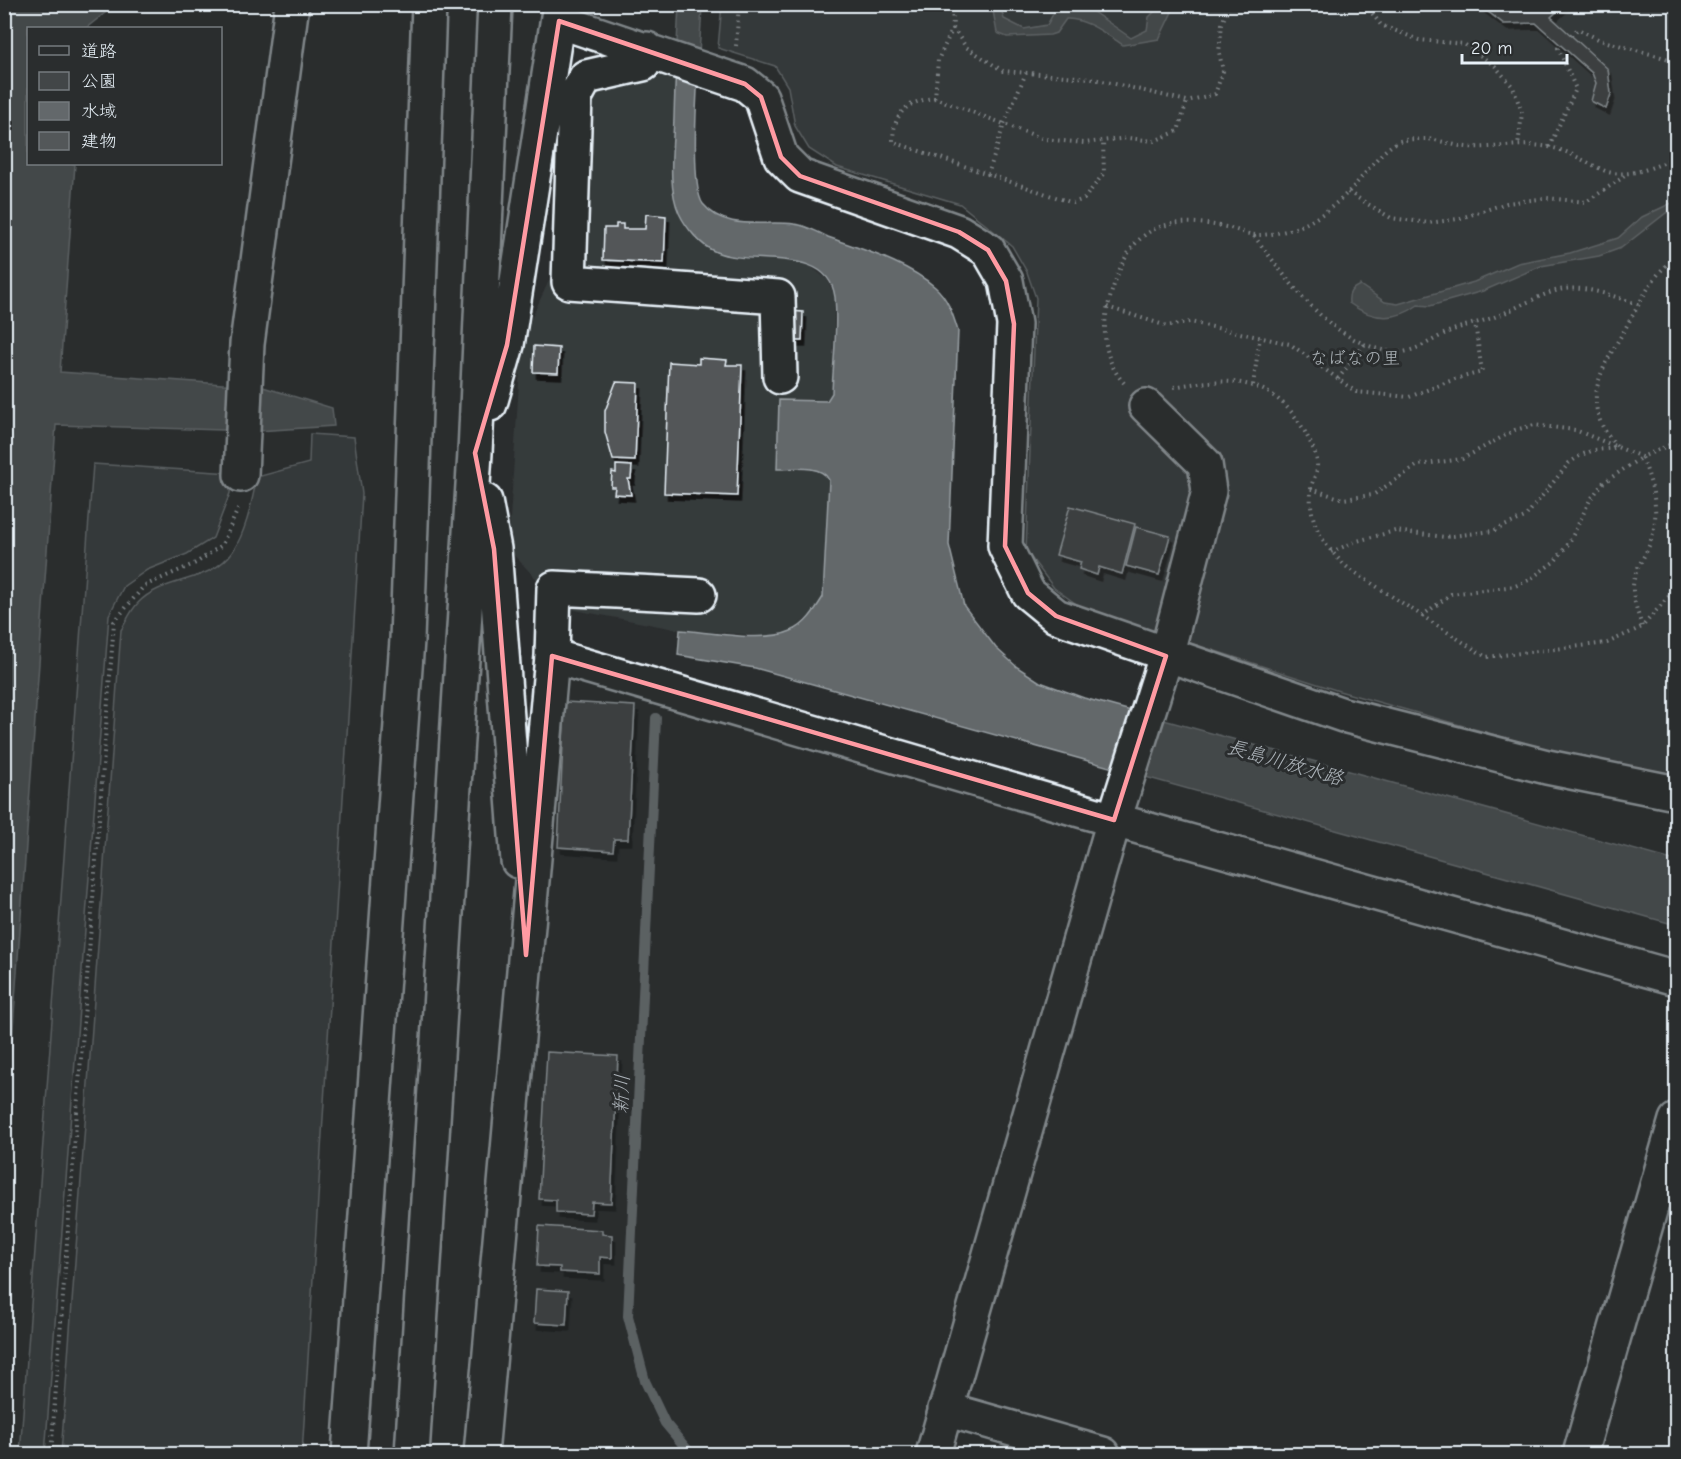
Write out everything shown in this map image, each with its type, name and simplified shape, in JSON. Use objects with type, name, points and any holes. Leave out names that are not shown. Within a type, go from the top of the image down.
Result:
[{"type":"street","points":[[241,475],[247,344],[292,4]]},
{"type":"street","points":[[349,1455],[407,640],[429,4]]},
{"type":"street","points":[[412,1455],[475,453],[495,4]]},
{"type":"street","points":[[526,954],[494,549],[475,453],[507,345],[560,13],[652,51],[745,84],[761,97],[781,157],[800,176],[959,232],[988,250],[1006,281],[1014,324],[1005,546],[1028,593],[1056,616],[1166,656],[1343,715],[1547,767],[1677,794]]},
{"type":"street","points":[[652,51],[643,63],[586,77],[576,98],[569,282],[778,297],[780,378]]},
{"type":"street","points":[[933,1455],[1118,807],[1148,705],[1166,656],[1209,491],[1204,464],[1180,437],[1146,406]]},
{"type":"street","points":[[481,1455],[552,656],[554,588],[699,595]]},
{"type":"street","points":[[552,656],[1118,807],[1677,978]]},
{"type":"street","points":[[1580,1455],[1677,1120]]},
{"type":"street","points":[[945,1409],[1103,1455]]},
{"type":"path","points":[[935,98],[938,60],[953,28],[952,4]]},
{"type":"path","points":[[953,28],[966,47],[1004,71],[1090,78],[1187,101],[1215,94],[1222,71],[1219,52],[1222,24],[1229,4]]},
{"type":"path","points":[[1365,4],[1382,25],[1419,40],[1464,44],[1495,66],[1513,87],[1522,113],[1518,146]]},
{"type":"path","points":[[1571,35],[1578,28],[1600,40],[1677,61]]},
{"type":"path","points":[[1549,147],[1576,89],[1557,48],[1560,45]]},
{"type":"path","points":[[988,175],[1004,124],[1026,73]]},
{"type":"path","points":[[1103,142],[1104,173],[1084,199],[1074,203],[893,142],[893,128],[904,108],[916,100],[935,98],[1044,139],[1103,142],[1128,138],[1154,141],[1178,131],[1187,101]]},
{"type":"path","points":[[1628,174],[1606,171],[1549,147],[1467,147],[1428,139],[1401,141],[1380,155],[1348,192],[1309,222],[1276,234],[1254,235],[1229,227],[1186,221],[1163,224],[1142,236],[1127,252],[1114,283],[1107,308],[1105,336],[1108,360],[1121,379],[1146,406],[1167,388],[1203,381],[1237,381],[1252,385],[1284,404],[1306,435],[1317,466],[1311,489],[1317,534],[1331,552],[1348,568],[1486,657],[1606,643],[1642,627],[1677,588]]},
{"type":"path","points":[[1348,192],[1391,218],[1429,223],[1458,219],[1507,203],[1547,198],[1586,202],[1628,174],[1677,157]]},
{"type":"path","points":[[1254,235],[1300,296],[1327,320],[1357,341],[1395,353],[1560,289],[1588,290],[1638,304]]},
{"type":"path","points":[[1620,448],[1605,433],[1596,406],[1596,388],[1600,371],[1654,277],[1677,257]]},
{"type":"path","points":[[1107,308],[1167,326],[1190,322],[1290,344],[1356,392],[1409,397],[1455,379],[1482,372],[1475,323]]},
{"type":"path","points":[[1252,385],[1260,337]]},
{"type":"path","points":[[1338,379],[1365,344]]},
{"type":"path","points":[[1311,489],[1343,499],[1373,495],[1418,465],[1462,459],[1515,430],[1534,425],[1575,430],[1642,457],[1655,491],[1656,517],[1650,545],[1635,575],[1633,592],[1642,627]]},
{"type":"path","points":[[1422,616],[1451,594],[1515,586],[1529,580],[1555,561],[1569,543],[1590,500],[1603,483],[1642,457],[1677,442]]},
{"type":"path","points":[[1331,552],[1358,541],[1395,531],[1444,537],[1493,531],[1525,517],[1569,463],[1581,455],[1594,450],[1620,448]]},
{"type":"path","points":[[51,1455],[114,622],[144,586],[196,563],[222,545],[242,500],[241,475]]},
{"type":"highlighted area","points":[[559,21],[745,84],[761,97],[781,157],[800,176],[959,232],[988,250],[1006,281],[1014,324],[1005,546],[1028,593],[1056,616],[1166,656],[1114,820],[552,656],[526,955],[494,549],[475,453],[507,345]]},
{"type":"shaded area","points":[[608,57],[676,73],[673,191],[736,257],[793,260],[810,266],[827,279],[835,296],[832,393],[827,401],[779,400],[819,471],[826,474],[829,480],[823,597],[815,611],[791,632],[767,636],[680,630],[564,608],[508,549],[522,338],[554,270],[567,91]]},
{"type":"green space","name":"なばなの里","points":[[722,4],[1676,5],[1676,776],[1610,767],[1339,691],[1082,608],[1054,588],[1026,551],[1036,298],[1027,272],[1012,246],[960,204],[837,167],[809,149],[795,126],[788,87],[775,66],[718,48]]},
{"type":"green space","points":[[310,434],[354,437],[362,494],[302,1454],[61,1454],[121,630],[135,606],[148,594],[200,575],[224,562],[242,534],[257,477],[309,463]]},
{"type":"green space","points":[[93,464],[231,473],[230,493],[213,538],[187,554],[147,570],[124,586],[109,615],[45,1454],[20,1454]]},
{"type":"water","points":[[5,5],[115,5],[87,27],[27,27],[27,165],[75,165],[60,372],[263,387],[332,408],[334,426],[257,431],[56,425],[5,1140]]},
{"type":"water","name":"長島川放水路","points":[[679,5],[702,5],[695,141],[698,191],[703,204],[712,213],[734,222],[798,225],[884,258],[924,278],[940,291],[950,307],[958,331],[949,545],[964,606],[996,648],[1017,667],[1040,682],[1084,698],[1676,861],[1676,925],[755,668],[678,655],[680,630],[752,636],[780,634],[791,631],[806,621],[823,597],[829,480],[825,475],[813,469],[777,469],[779,400],[827,401],[832,393],[836,321],[835,297],[829,280],[818,270],[803,263],[786,260],[748,258],[716,252],[694,236],[679,213],[673,191],[672,167]]},
{"type":"water","points":[[992,5],[1000,5],[1004,19],[1024,29],[1047,25],[1058,5],[1083,5],[1131,38],[1147,30],[1149,17],[1161,5],[1199,5],[1173,10],[1159,39],[1123,45],[1096,28],[1074,19],[1066,19],[1056,33],[1050,35],[1007,37],[997,33]]},
{"type":"water","points":[[1676,201],[1676,210],[1666,213],[1621,248],[1599,256],[1541,266],[1483,291],[1430,306],[1418,305],[1392,316],[1375,316],[1349,303],[1351,292],[1360,285],[1385,302],[1398,304],[1474,282],[1518,263],[1570,253],[1618,238],[1642,217]]},
{"type":"building","points":[[1478,4],[1565,4],[1551,17],[1608,69],[1611,94],[1606,109],[1591,101],[1596,83],[1592,73],[1536,23],[1504,24]]},
{"type":"building","points":[[646,214],[666,216],[664,263],[603,260],[604,228],[616,228],[616,224],[623,224],[623,229],[645,229]]},
{"type":"building","points":[[790,311],[803,312],[802,341],[788,341]]},
{"type":"building","points":[[534,346],[559,348],[558,373],[533,372]]},
{"type":"building","points":[[699,358],[727,360],[726,365],[742,365],[737,496],[664,493],[669,362],[699,364]]},
{"type":"building","points":[[616,382],[638,383],[635,461],[613,460],[605,432],[605,411]]},
{"type":"building","points":[[616,465],[632,466],[631,479],[628,479],[631,495],[614,494],[615,487],[611,487],[612,472],[616,473]]},
{"type":"building","points":[[1070,506],[1135,524],[1122,574],[1099,567],[1097,575],[1079,569],[1081,562],[1056,555]]},
{"type":"building","points":[[1136,527],[1170,536],[1159,575],[1126,566]]},
{"type":"building","points":[[565,702],[635,706],[628,839],[614,839],[613,851],[558,847]]},
{"type":"building","points":[[547,1052],[618,1056],[611,1203],[592,1202],[591,1214],[556,1212],[556,1200],[539,1199]]},
{"type":"building","points":[[539,1226],[602,1230],[602,1234],[612,1235],[612,1258],[600,1257],[600,1274],[560,1272],[560,1267],[537,1266]]},
{"type":"building","points":[[536,1289],[568,1291],[566,1325],[534,1323]]},
{"type":"waterway","name":"新川","points":[[656,718],[628,1316],[645,1381],[665,1423],[691,1454]]}]
